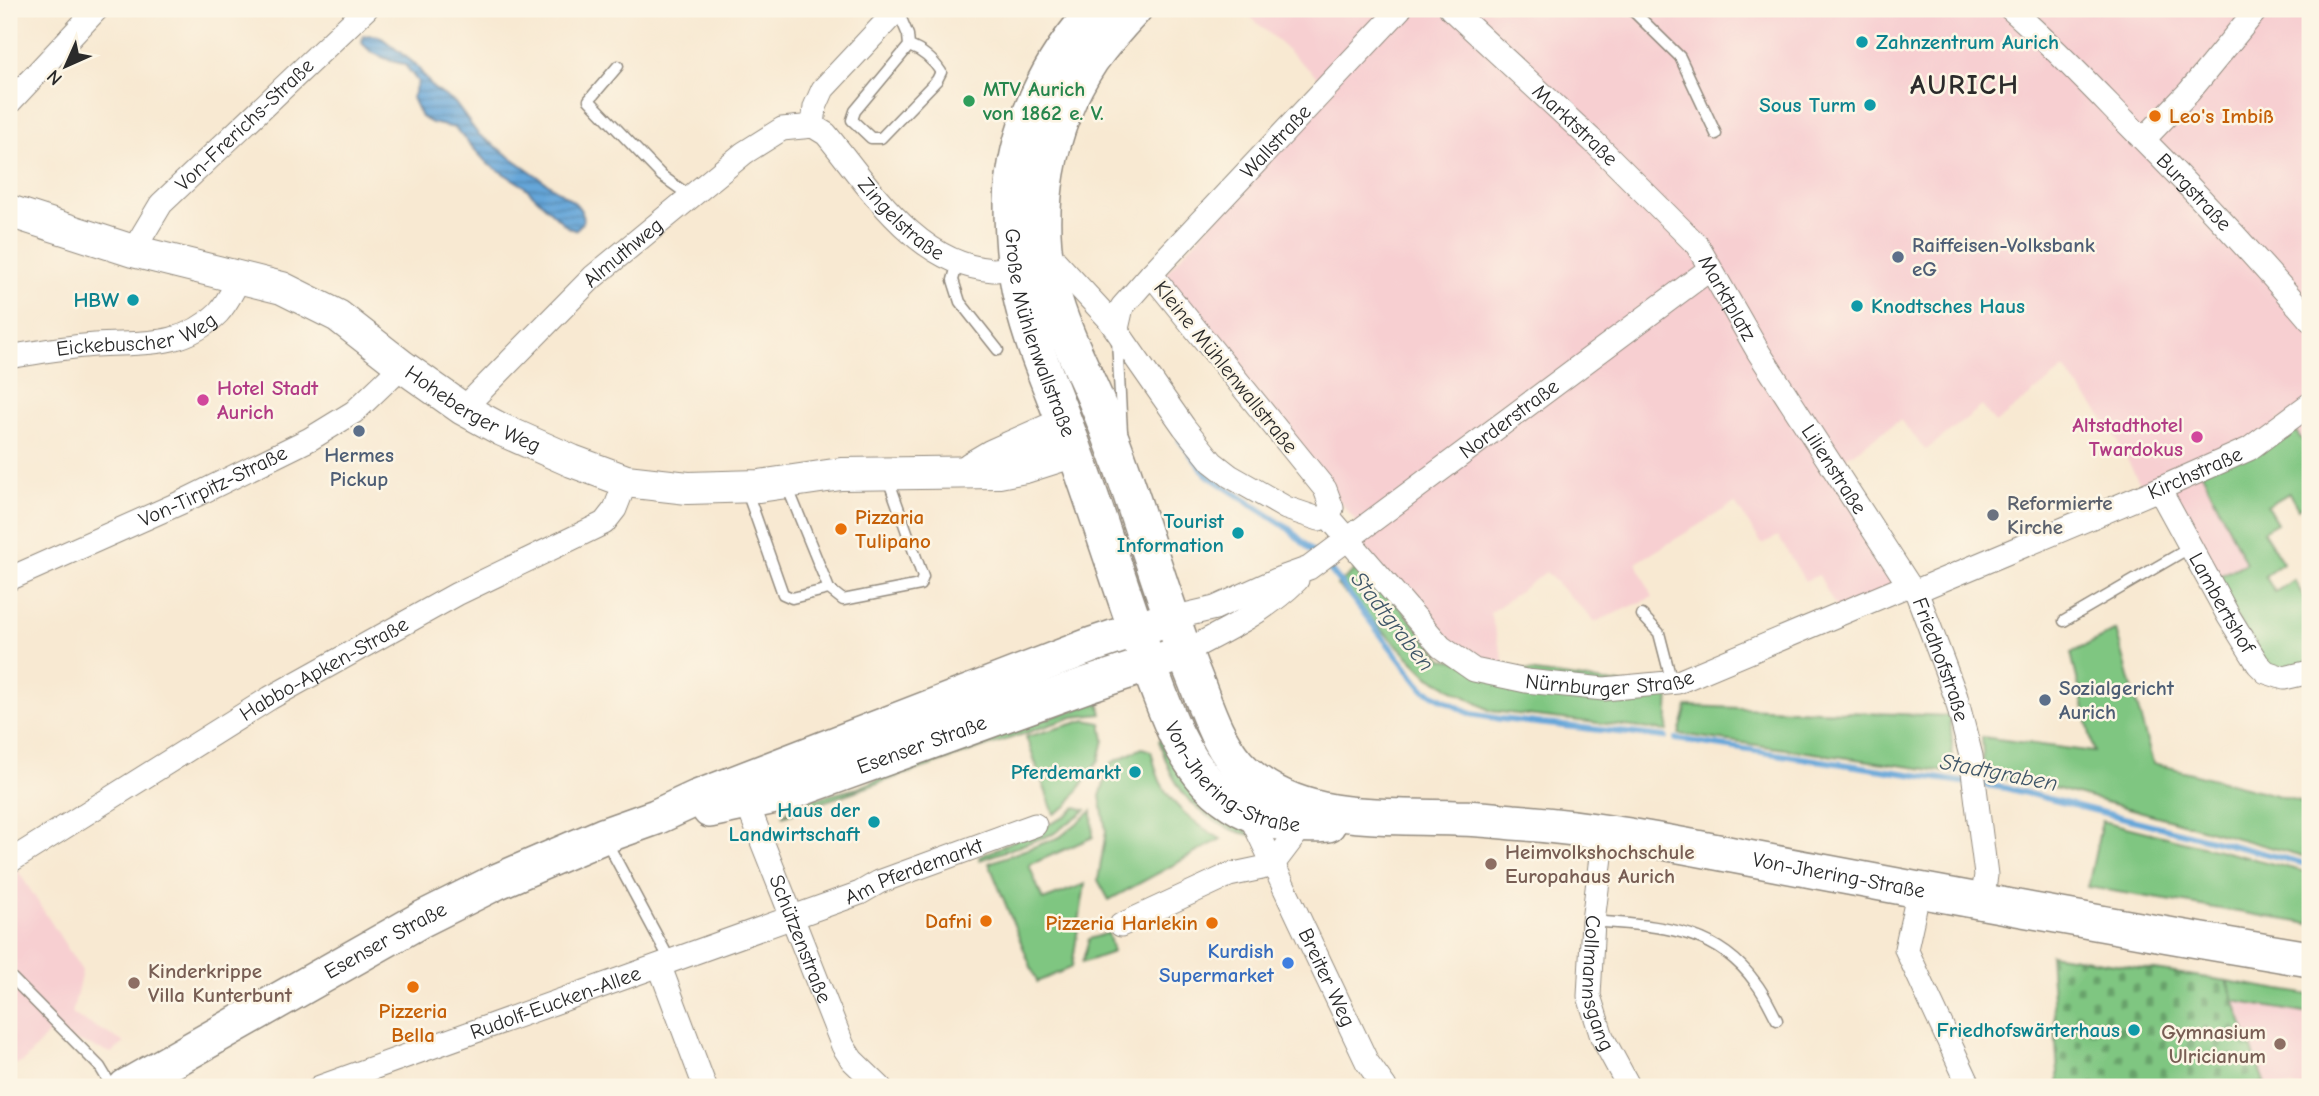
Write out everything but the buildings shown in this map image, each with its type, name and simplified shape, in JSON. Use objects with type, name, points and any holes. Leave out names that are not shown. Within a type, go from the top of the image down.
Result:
[{"type":"main road","name":"Große Mühlenwallstraße","points":[[1097,9],[1084,22],[1058,61],[1038,96],[1026,125],[1012,200],[1014,267],[1031,331],[1149,666]]},
{"type":"main road","name":"Große Mühlenwallstraße","points":[[1134,9],[1090,62],[1058,131],[1049,158],[1043,210],[1044,249],[1050,286],[1061,322],[1110,435],[1184,652]]},
{"type":"main road","name":"Hoheberger Weg","points":[[1070,437],[1093,439],[1110,435]]},
{"type":"main road","name":"Esenser Straße","points":[[126,1087],[422,919],[496,882],[603,836],[656,817],[743,792],[1135,630],[1172,618]]},
{"type":"main road","name":"Esenser Straße","points":[[743,792],[785,794],[1184,652]]},
{"type":"main road","name":"Von-Jhering-Straße","points":[[1184,652],[1221,738],[1237,763],[1269,789],[1291,801],[1363,817],[1523,822],[1604,833],[1982,903],[2310,959]]},
{"type":"main road","name":"Von-Jhering-Straße","points":[[1149,666],[1169,719],[1188,758],[1210,786],[1223,797],[1248,813],[1302,826],[1330,824],[1363,817]]},
{"type":"street","points":[[9,103],[97,9]]},
{"type":"street","name":"Von-Frerichs-Straße","points":[[133,251],[161,204],[366,9]]},
{"type":"street","points":[[808,126],[823,89],[897,9]]},
{"type":"street","name":"Wallstraße","points":[[1152,274],[1400,9]]},
{"type":"street","name":"Marktstraße","points":[[1451,9],[1594,142],[1697,245]]},
{"type":"street","points":[[2144,139],[2189,92],[2257,9]]},
{"type":"street","name":"Burgstraße","points":[[2021,12],[2243,243],[2310,320]]},
{"type":"street","name":"Zingelstraße","points":[[808,126],[826,134],[900,223],[929,246],[958,262],[993,270],[1014,267]]},
{"type":"street","name":"Almuthweg","points":[[463,409],[593,277],[690,196],[744,153],[782,129],[808,126]]},
{"type":"street","name":"Hoheberger Weg","points":[[9,211],[133,251],[282,288],[338,316],[401,366],[463,409],[502,430],[572,461],[626,481],[688,488],[745,486],[841,474],[999,472],[1025,467],[1070,437]]},
{"type":"street","name":"Marktplatz","points":[[1697,245],[1759,353]]},
{"type":"street","points":[[1044,249],[1117,329],[1180,421],[1212,462],[1230,476],[1286,508],[1319,519],[1327,515]]},
{"type":"street","name":"Norderstraße","points":[[1184,652],[1261,608],[1291,586],[1308,569],[1710,269]]},
{"type":"street","name":"Kleine Mühlenwallstraße","points":[[1117,329],[1122,307],[1152,274],[1325,489],[1332,508],[1327,515],[1340,546]]},
{"type":"street","name":"Eickebuscher Weg","points":[[9,357],[96,345],[148,344],[174,340],[218,313],[241,276]]},
{"type":"street","name":"Lilienstraße","points":[[1759,353],[1913,588]]},
{"type":"street","name":"Von-Tirpitz-Straße","points":[[9,579],[182,502],[310,439],[354,412],[401,366]]},
{"type":"street","name":"Kirchstraße","points":[[1913,588],[2159,489],[2249,449],[2310,404]]},
{"type":"street","name":"Habbo-Apken-Straße","points":[[12,860],[270,698],[457,594],[604,523],[615,509],[626,481]]},
{"type":"street","name":"Lambertshof","points":[[2159,489],[2241,639],[2258,664],[2266,672],[2284,678],[2310,672]]},
{"type":"street","name":"Nürnburger Straße","points":[[1340,546],[1441,647],[1474,670],[1526,681],[1604,689],[1678,682],[1913,588]]},
{"type":"street","name":"Norderstraße","points":[[1172,618],[1215,608],[1280,578],[1308,569]]},
{"type":"street","name":"Friedhofstraße","points":[[1913,588],[1956,697],[1971,756],[1986,875],[1982,903]]},
{"type":"street","name":"Schützenstraße","points":[[743,792],[844,1046],[852,1060],[880,1087]]},
{"type":"street","name":"Breiter Weg","points":[[1248,813],[1367,1062],[1385,1087]]},
{"type":"street","name":"Am Pferdemarkt","points":[[792,918],[860,893],[879,881],[1035,825]]},
{"type":"street","points":[[1121,925],[1229,875],[1274,863],[1302,826]]},
{"type":"street","name":"Collmannsgang","points":[[1604,833],[1593,921],[1589,996],[1602,1037],[1629,1087]]},
{"type":"street","points":[[1919,890],[1906,949],[1970,1087]]},
{"type":"street","name":"Rudolf-Eucken-Allee","points":[[333,1085],[792,918]]},
{"type":"street","points":[[666,964],[705,1087]]},
{"type":"lane","points":[[897,9],[908,35],[909,46],[855,111],[852,120],[870,138],[881,138],[937,80],[941,72],[920,50],[909,46]]},
{"type":"lane","points":[[1631,9],[1680,57],[1716,134]]},
{"type":"lane","points":[[618,66],[589,100],[662,176],[690,196]]},
{"type":"lane","points":[[958,262],[953,280],[960,302],[998,350]]},
{"type":"lane","points":[[1110,435],[1121,439],[1123,429],[1117,329]]},
{"type":"lane","points":[[785,482],[829,589],[843,600],[919,585],[923,577],[886,473]]},
{"type":"lane","points":[[745,486],[783,594],[792,598],[829,589]]},
{"type":"lane","points":[[2064,621],[2191,547]]},
{"type":"lane","points":[[1642,615],[1659,633],[1672,683]]},
{"type":"lane","points":[[603,836],[666,964]]},
{"type":"lane","points":[[1593,921],[1674,929],[1705,939],[1733,959],[1755,981],[1777,1020]]},
{"type":"lane","points":[[12,978],[100,1068],[112,1087]]},
{"type":"shaded area","points":[[2310,9],[2310,462],[2279,418],[2255,568],[2214,586],[2158,483],[2143,489],[2108,424],[2064,369],[1995,423],[1982,406],[1926,450],[1900,420],[1841,461],[1902,585],[1837,611],[1819,575],[1805,581],[1778,536],[1762,544],[1735,503],[1636,563],[1653,597],[1595,622],[1546,572],[1490,613],[1506,669],[1472,662],[1446,644],[1361,544],[1357,523],[1162,277],[1333,91],[1244,11]]},
{"type":"shaded area","points":[[9,862],[15,866],[82,971],[72,1014],[125,1043],[111,1053],[50,1032],[23,1062],[9,1066]]},
{"type":"shaded area","name":"Gymnasium Ulricianum","points":[[2227,981],[2310,995],[2310,1087],[2266,1087]]},
{"type":"green space","points":[[2292,426],[2310,451],[2310,501],[2298,509],[2289,493],[2267,506],[2277,523],[2263,531],[2283,563],[2265,576],[2275,592],[2294,580],[2310,608],[2310,672],[2275,677],[2212,580],[2246,563],[2201,471]]},
{"type":"green space","points":[[1363,563],[1443,659],[1669,691],[1667,731],[1491,711],[1429,677],[1337,585]]},
{"type":"green space","points":[[2116,630],[2153,763],[2310,804],[2310,858],[2029,781],[1984,776],[1982,737],[2094,752],[2071,653]]},
{"type":"green space","points":[[1099,702],[1102,714],[1073,717],[782,816],[796,805],[809,800],[858,788],[936,755]]},
{"type":"green space","points":[[1687,706],[1950,716],[1954,773],[1679,734]]},
{"type":"green space","points":[[1086,720],[1101,723],[1104,740],[1099,760],[1067,806],[1054,814],[1026,737]]},
{"type":"green space","points":[[1163,736],[1251,835],[1218,823],[1198,809],[1182,792],[1168,767],[1159,741]]},
{"type":"green space","points":[[1142,748],[1151,751],[1159,779],[1172,800],[1195,822],[1221,839],[1109,900],[1098,880],[1106,831],[1100,796],[1111,763]]},
{"type":"green space","points":[[1076,807],[1086,810],[1053,834],[980,860],[979,857],[1063,818]]},
{"type":"green space","points":[[1092,811],[1093,837],[1029,865],[1043,900],[1085,884],[1072,967],[1037,982],[989,863],[1060,837]]},
{"type":"green space","points":[[2102,821],[2310,873],[2310,924],[2088,887]]},
{"type":"green space","points":[[1108,933],[1113,952],[1082,963],[1089,939]]},
{"type":"green space","points":[[2050,954],[2227,981],[2266,1087],[2059,1087]]},
{"type":"green space","points":[[2227,981],[2310,995],[2310,1014],[2234,1001]]},
{"type":"water","points":[[363,36],[379,36],[415,64],[433,88],[455,103],[478,134],[575,203],[584,217],[582,223],[575,230],[566,226],[524,186],[488,164],[455,128],[432,123],[421,117],[412,98],[418,82],[404,64],[371,52],[362,43]]},
{"type":"waterway","name":"Stadtgraben","points":[[1180,440],[1207,475],[1289,529],[1316,555]]},
{"type":"waterway","name":"Stadtgraben","points":[[1324,562],[1423,689],[1471,714],[1665,737]]},
{"type":"waterway","name":"Stadtgraben","points":[[1676,739],[1969,783]]},
{"type":"waterway","name":"Stadtgraben","points":[[1979,784],[2006,788],[2310,865]]},
{"type":"place","name":"Zahnzentrum Aurich","points":[[1862,42]]},
{"type":"place","name":"MTV Aurich von 1862 e. V.","points":[[969,101]]},
{"type":"place","name":"Sous Turm","points":[[1870,105]]},
{"type":"place","name":"Leo's Imbiß","points":[[2155,116]]},
{"type":"place","name":"Raiffeisen-Volksbank eG","points":[[1898,257]]},
{"type":"place","name":"HBW","points":[[133,300]]},
{"type":"place","name":"Knodtsches Haus","points":[[1857,306]]},
{"type":"place","name":"Hotel Stadt Aurich","points":[[203,400]]},
{"type":"place","name":"Hermes Pickup","points":[[359,431]]},
{"type":"place","name":"Altstadthotel Twardokus","points":[[2197,437]]},
{"type":"place","name":"Reformierte Kirche","points":[[1993,515]]},
{"type":"place","name":"Pizzaria Tulipano","points":[[841,529]]},
{"type":"place","name":"Tourist Information","points":[[1238,533]]},
{"type":"place","name":"Sozialgericht Aurich","points":[[2045,700]]},
{"type":"place","name":"Pferdemarkt","points":[[1135,772]]},
{"type":"place","name":"Haus der Landwirtschaft","points":[[874,822]]},
{"type":"place","name":"Heimvolkshochschule Europahaus Aurich","points":[[1491,864]]},
{"type":"place","name":"Dafni","points":[[986,921]]},
{"type":"place","name":"Pizzeria Harlekin","points":[[1212,923]]},
{"type":"place","name":"Kurdish Supermarket","points":[[1288,963]]},
{"type":"place","name":"Kinderkrippe Villa Kunterbunt","points":[[134,983]]},
{"type":"place","name":"Pizzeria Bella","points":[[413,987]]},
{"type":"place","name":"Friedhofswärterhaus","points":[[2134,1030]]},
{"type":"place","name":"Gymnasium Ulricianum","points":[[2280,1044]]},
{"type":"district","name":"AURICH","points":[[1965,84]]}]
